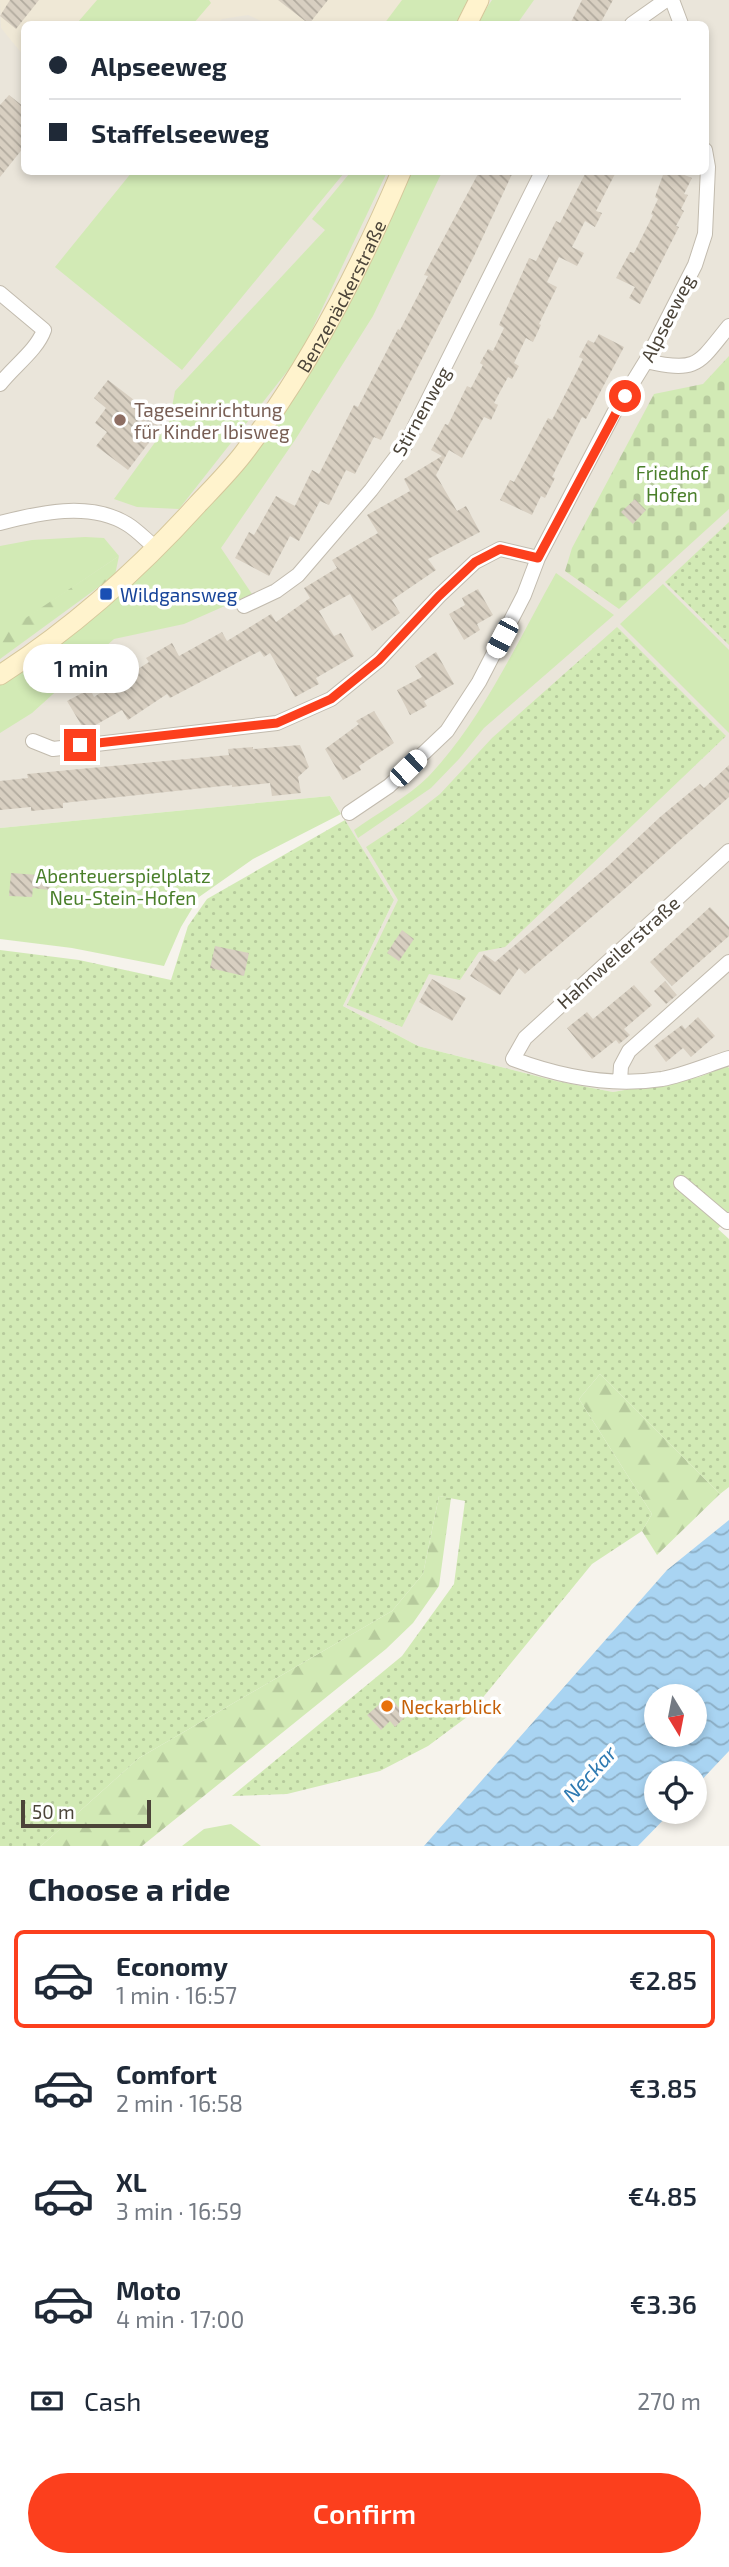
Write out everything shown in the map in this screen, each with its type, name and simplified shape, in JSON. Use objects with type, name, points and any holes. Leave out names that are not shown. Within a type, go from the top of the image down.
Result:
[{"type":"street","points":[[468,21],[479,0]]},
{"type":"street","points":[[636,21],[666,0]]},
{"type":"street","points":[[672,0],[680,21]]},
{"type":"street","name":"Benzenäckerstraße","points":[[0,675],[74,620],[126,576],[156,548],[244,453],[307,361],[368,250],[400,175]]},
{"type":"street","name":"Stirnenweg","points":[[244,606],[276,592],[298,575],[371,490],[406,444],[540,175]]},
{"type":"street","name":"Alpseeweg","points":[[349,814],[389,786],[447,731],[479,682],[524,595],[538,558],[614,413],[646,361],[695,265],[705,234],[708,175]]},
{"type":"street","points":[[0,293],[44,330],[36,346],[17,363],[0,384]]},
{"type":"street","points":[[646,361],[671,367],[701,361],[729,326]]},
{"type":"street","points":[[0,523],[38,513],[91,511],[125,523],[156,548]]},
{"type":"street","points":[[33,741],[53,749],[277,723],[331,699],[379,660],[475,562],[500,549],[538,558]]},
{"type":"street","name":"Hahnweilerstraße","points":[[620,1081],[579,1078],[513,1059],[525,1038],[729,851]]},
{"type":"street","points":[[729,962],[629,1051],[621,1066],[620,1081],[663,1079],[729,1058]]},
{"type":"street","points":[[681,1183],[727,1222],[729,1220]]},
{"type":"shaded area","points":[[0,0],[729,0],[729,1068],[727,1066],[699,1077],[613,1092],[556,1081],[418,1046],[343,1006],[394,900],[330,796],[0,828]]},
{"type":"shaded area","points":[[0,0],[422,0],[401,21],[261,21],[248,15],[220,21],[21,21],[21,52],[1,28]]},
{"type":"green space","points":[[97,0],[209,0],[211,3],[196,21],[79,21]]},
{"type":"green space","points":[[402,0],[468,0],[458,21],[386,21]]},
{"type":"green space","points":[[492,0],[534,0],[519,21],[478,21]]},
{"type":"green space","points":[[130,175],[342,175],[182,370],[55,267]]},
{"type":"green space","points":[[348,175],[386,175],[300,355],[179,509],[137,507],[114,499],[169,423],[175,391],[325,230],[312,219]]},
{"type":"green space","points":[[407,175],[441,175],[373,316],[295,440],[221,548],[252,594],[184,624],[114,639],[32,713],[0,733],[0,683],[148,568],[319,357]]},
{"type":"green space","name":"Friedhof Hofen","points":[[729,356],[729,509],[619,609],[565,571],[572,548],[654,394],[703,384]]},
{"type":"green space","points":[[729,522],[729,645],[665,582]]},
{"type":"green space","points":[[104,538],[119,556],[0,636],[0,546],[32,540]]},
{"type":"green space","points":[[119,556],[115,575],[0,659],[0,635]]},
{"type":"green space","points":[[556,573],[614,615],[484,728],[431,788],[358,838],[354,830],[428,777],[466,730],[498,679]]},
{"type":"green space","points":[[663,584],[729,650],[729,733],[620,624]]},
{"type":"green space","points":[[617,627],[726,736],[505,947],[479,952],[460,980],[429,974],[402,1027],[347,1005],[398,900],[366,847],[440,794],[492,738]]},
{"type":"green space","name":"Abenteuerspielplatz Neu-Stein-Hofen","points":[[330,796],[341,814],[253,859],[199,897],[181,927],[164,966],[72,948],[0,939],[0,828]]},
{"type":"green space","points":[[345,820],[394,900],[343,1006],[418,1046],[556,1081],[613,1092],[699,1077],[727,1066],[729,1068],[729,1215],[718,1229],[729,1239],[729,1487],[720,1494],[600,1374],[579,1399],[652,1514],[642,1531],[592,1564],[467,1717],[428,1746],[380,1771],[287,1794],[232,1796],[402,1656],[454,1584],[465,1501],[439,1496],[423,1574],[392,1611],[139,1758],[41,1846],[0,1846],[0,950],[79,960],[171,980],[188,926],[207,899]]},
{"type":"green space","points":[[600,1374],[720,1494],[657,1555],[642,1531],[652,1514],[579,1399]]},
{"type":"green space","points":[[439,1496],[451,1498],[439,1586],[413,1623],[386,1649],[142,1846],[41,1846],[139,1758],[392,1611],[423,1574]]},
{"type":"green space","points":[[231,1824],[261,1846],[182,1846],[204,1829]]},
{"type":"water","name":"Neckar","points":[[729,1520],[729,1751],[707,1774],[707,1761],[644,1761],[644,1824],[659,1824],[638,1846],[424,1846],[667,1570]]},
{"type":"building","points":[[10,0],[39,0],[16,29],[0,16]]},
{"type":"building","points":[[278,0],[328,0],[311,21],[305,21]]},
{"type":"building","points":[[582,0],[613,0],[602,21],[572,21]]},
{"type":"building","points":[[9,95],[21,105],[21,151],[0,177],[0,105]]},
{"type":"building","points":[[477,175],[512,175],[381,440],[374,437],[355,474],[346,470],[329,505],[320,501],[299,541],[290,536],[269,576],[235,558],[249,532],[254,535],[276,496],[295,506],[312,470],[319,474],[354,405],[358,407],[398,329],[400,330],[428,276],[424,275]]},
{"type":"building","points":[[584,175],[614,175],[596,211],[602,213],[595,227],[585,221],[572,247],[584,253],[577,266],[559,257],[547,282],[557,287],[533,342],[526,338],[514,363],[519,366],[512,379],[508,377],[494,403],[498,405],[491,420],[484,417],[462,458],[449,450],[436,475],[457,511],[466,506],[480,532],[428,559],[436,570],[392,600],[400,613],[372,631],[350,594],[319,611],[334,636],[341,633],[354,656],[316,678],[319,684],[295,697],[270,653],[264,657],[260,651],[170,698],[167,694],[128,720],[122,710],[85,731],[67,701],[90,689],[94,697],[149,662],[146,658],[172,643],[179,656],[222,632],[227,641],[271,614],[276,622],[310,598],[304,588],[337,568],[332,560],[378,533],[367,515],[410,491],[404,479],[442,456],[431,450],[445,424],[448,425],[467,386],[471,388],[488,349],[493,351],[504,328],[499,325],[529,258],[536,261],[556,221],[560,223]]},
{"type":"building","points":[[663,175],[684,175],[692,178],[684,194],[688,195],[676,226],[679,227],[640,304],[629,298],[635,287],[616,278],[630,252],[634,253],[653,215],[651,214],[658,199],[655,197]]},
{"type":"building","points":[[599,334],[624,347],[586,419],[582,417],[552,477],[555,478],[545,498],[541,496],[532,515],[500,500],[510,480],[514,482],[548,418],[552,420],[583,359],[579,357],[588,340],[594,343]]},
{"type":"building","points":[[108,380],[164,423],[128,470],[96,446],[107,432],[95,423],[106,408],[94,398]]},
{"type":"building","points":[[635,499],[646,510],[633,524],[621,512]]},
{"type":"building","points":[[478,589],[493,615],[477,624],[480,630],[464,640],[449,614],[465,605],[462,598]]},
{"type":"building","points":[[436,652],[454,684],[424,701],[427,706],[410,715],[397,690],[422,677],[415,666]]},
{"type":"building","points":[[374,711],[394,743],[359,766],[361,770],[343,780],[325,749],[359,724],[356,721]]},
{"type":"building","points":[[300,745],[309,767],[298,777],[301,793],[272,796],[270,783],[232,785],[63,803],[63,808],[0,810],[0,781],[28,778],[27,774],[229,755],[228,749]]},
{"type":"building","points":[[729,765],[729,797],[525,974],[519,968],[500,995],[470,976],[484,954],[495,962],[608,866],[660,817],[700,784],[704,788]]},
{"type":"building","points":[[11,873],[51,876],[49,890],[33,888],[32,897],[9,896]]},
{"type":"building","points":[[710,907],[729,927],[729,936],[672,986],[650,962]]},
{"type":"building","points":[[402,930],[414,939],[399,961],[387,953]]},
{"type":"building","points":[[215,946],[249,953],[244,976],[210,968]]},
{"type":"building","points":[[432,979],[466,998],[452,1021],[419,1002]]},
{"type":"building","points":[[665,981],[677,995],[666,1004],[654,991]]},
{"type":"building","points":[[634,985],[652,1005],[624,1029],[630,1035],[619,1044],[616,1040],[592,1059],[567,1028],[587,1012],[593,1019]]},
{"type":"building","points":[[698,1017],[715,1036],[691,1057],[683,1048],[666,1062],[654,1046],[682,1025],[685,1029]]},
{"type":"building","name":"Neckarblick","points":[[389,1696],[406,1716],[395,1727],[390,1721],[381,1730],[367,1715]]},
{"type":"place","name":"Tageseinrichtung für Kinder Ibisweg","points":[[120,420]]},
{"type":"place","name":"Wildgansweg","points":[[106,594]]},
{"type":"place","name":"Neckarblick","points":[[387,1706]]},
{"type":"route","points":[[80,745],[277,723],[331,699],[379,660],[475,562],[500,549],[538,558],[625,396]]}]
